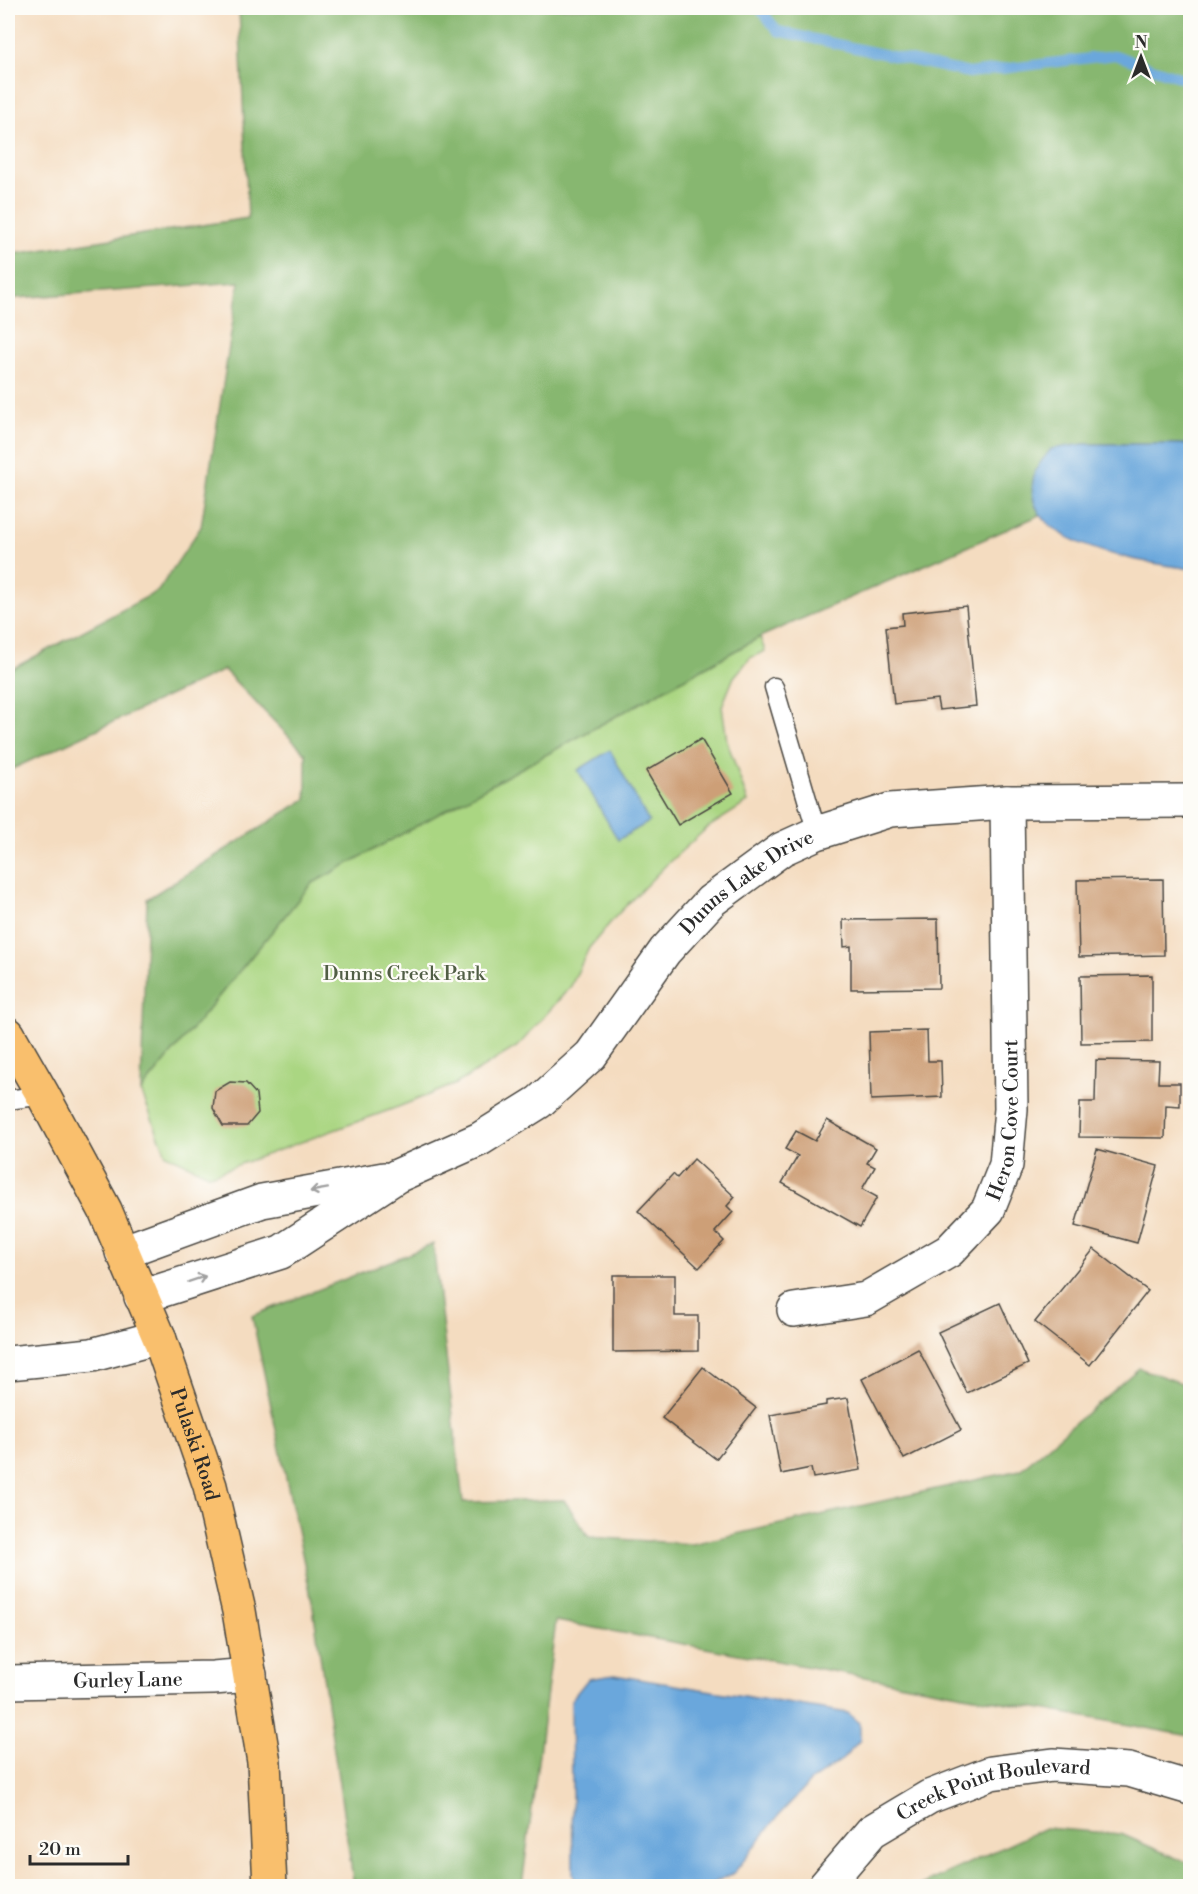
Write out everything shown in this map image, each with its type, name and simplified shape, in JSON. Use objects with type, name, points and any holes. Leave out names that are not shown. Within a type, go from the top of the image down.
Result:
[{"type":"main road","name":"Pulaski Road","points":[[8,1034],[105,1210],[159,1337],[210,1486],[229,1558],[264,1762],[270,1887]]},
{"type":"street","name":"Dunns Lake Drive","points":[[397,1176],[480,1139],[539,1102],[591,1055],[665,951],[711,901],[782,849],[817,833],[890,810],[1007,802],[1191,801]]},
{"type":"street","name":"Heron Cove Court","points":[[794,1310],[866,1299],[949,1251],[988,1210],[1006,1165],[1011,1109],[1007,802]]},
{"type":"street","points":[[122,1252],[262,1201],[397,1176]]},
{"type":"street","points":[[141,1297],[281,1252],[397,1176]]},
{"type":"street","points":[[8,1363],[92,1355],[159,1337]]},
{"type":"street","name":"Gurley Lane","points":[[8,1682],[213,1678],[250,1675]]},
{"type":"street","name":"Creek Point Boulevard","points":[[825,1887],[872,1831],[929,1797],[991,1773],[1053,1764],[1129,1770],[1191,1788]]},
{"type":"lane","points":[[774,687],[817,833]]},
{"type":"lane","points":[[8,1100],[43,1095]]},
{"type":"green space","points":[[239,8],[1190,8],[1190,444],[1084,444],[1033,493],[1040,515],[760,637],[311,884],[141,1091],[147,899],[306,799],[306,754],[224,670],[8,771],[8,671],[158,591],[201,527],[239,282],[16,298],[8,301],[8,255],[248,218]]},
{"type":"green space","name":"Dunns Creek Park","points":[[760,637],[765,651],[750,658],[734,677],[722,706],[727,741],[748,802],[707,828],[666,865],[616,916],[589,948],[571,986],[518,1046],[456,1084],[210,1175],[166,1154],[141,1091],[311,884]]},
{"type":"green space","points":[[433,1244],[463,1502],[564,1500],[589,1537],[692,1544],[1020,1470],[1139,1368],[1190,1386],[1190,1736],[556,1621],[522,1886],[354,1886],[312,1601],[252,1316]]},
{"type":"green space","points":[[1045,1828],[1121,1834],[1190,1864],[1190,1886],[919,1886]]},
{"type":"water","points":[[1084,444],[1190,444],[1190,569],[1114,555],[1086,546],[1061,534],[1043,518],[1033,497],[1036,469],[1051,449]]},
{"type":"water","points":[[610,750],[649,822],[618,840],[578,770]]},
{"type":"water","points":[[614,1675],[848,1713],[860,1723],[860,1740],[843,1759],[811,1781],[778,1816],[734,1873],[707,1886],[578,1886],[573,1875],[571,1700],[588,1679]]},
{"type":"building","points":[[966,606],[976,706],[939,710],[937,699],[894,704],[886,627],[903,625],[902,613]]},
{"type":"building","points":[[701,739],[733,793],[678,825],[646,771]]},
{"type":"building","points":[[1163,879],[1164,955],[1079,957],[1077,880]]},
{"type":"building","points":[[938,919],[939,988],[851,989],[851,946],[844,947],[843,920]]},
{"type":"building","points":[[1152,975],[1152,1042],[1081,1043],[1080,976]]},
{"type":"building","points":[[927,1030],[928,1061],[941,1061],[942,1097],[871,1100],[869,1032]]},
{"type":"building","points":[[1096,1060],[1159,1061],[1158,1083],[1180,1083],[1180,1106],[1166,1105],[1165,1138],[1079,1137],[1080,1102],[1095,1102]]},
{"type":"building","points":[[230,1082],[246,1083],[256,1094],[258,1113],[247,1126],[223,1126],[213,1108],[215,1091]]},
{"type":"building","points":[[827,1120],[876,1148],[867,1163],[875,1167],[862,1189],[877,1197],[860,1227],[782,1183],[798,1156],[785,1149],[796,1131],[815,1141]]},
{"type":"building","points":[[1097,1149],[1158,1166],[1137,1243],[1075,1226]]},
{"type":"building","points":[[694,1159],[735,1197],[727,1206],[733,1212],[715,1232],[724,1241],[699,1268],[638,1211],[673,1174],[677,1178]]},
{"type":"building","points":[[1094,1249],[1148,1291],[1090,1365],[1035,1322]]},
{"type":"building","points":[[613,1275],[675,1275],[675,1316],[698,1316],[698,1351],[613,1352]]},
{"type":"building","points":[[1000,1303],[1028,1364],[967,1393],[938,1332]]},
{"type":"building","points":[[918,1349],[961,1430],[904,1459],[862,1379]]},
{"type":"building","points":[[703,1367],[756,1408],[716,1459],[662,1418]]},
{"type":"building","points":[[848,1398],[861,1470],[813,1478],[811,1468],[781,1474],[770,1415],[826,1405],[826,1401]]},
{"type":"waterway","points":[[759,8],[778,31],[969,73],[1115,55],[1190,81]]}]
